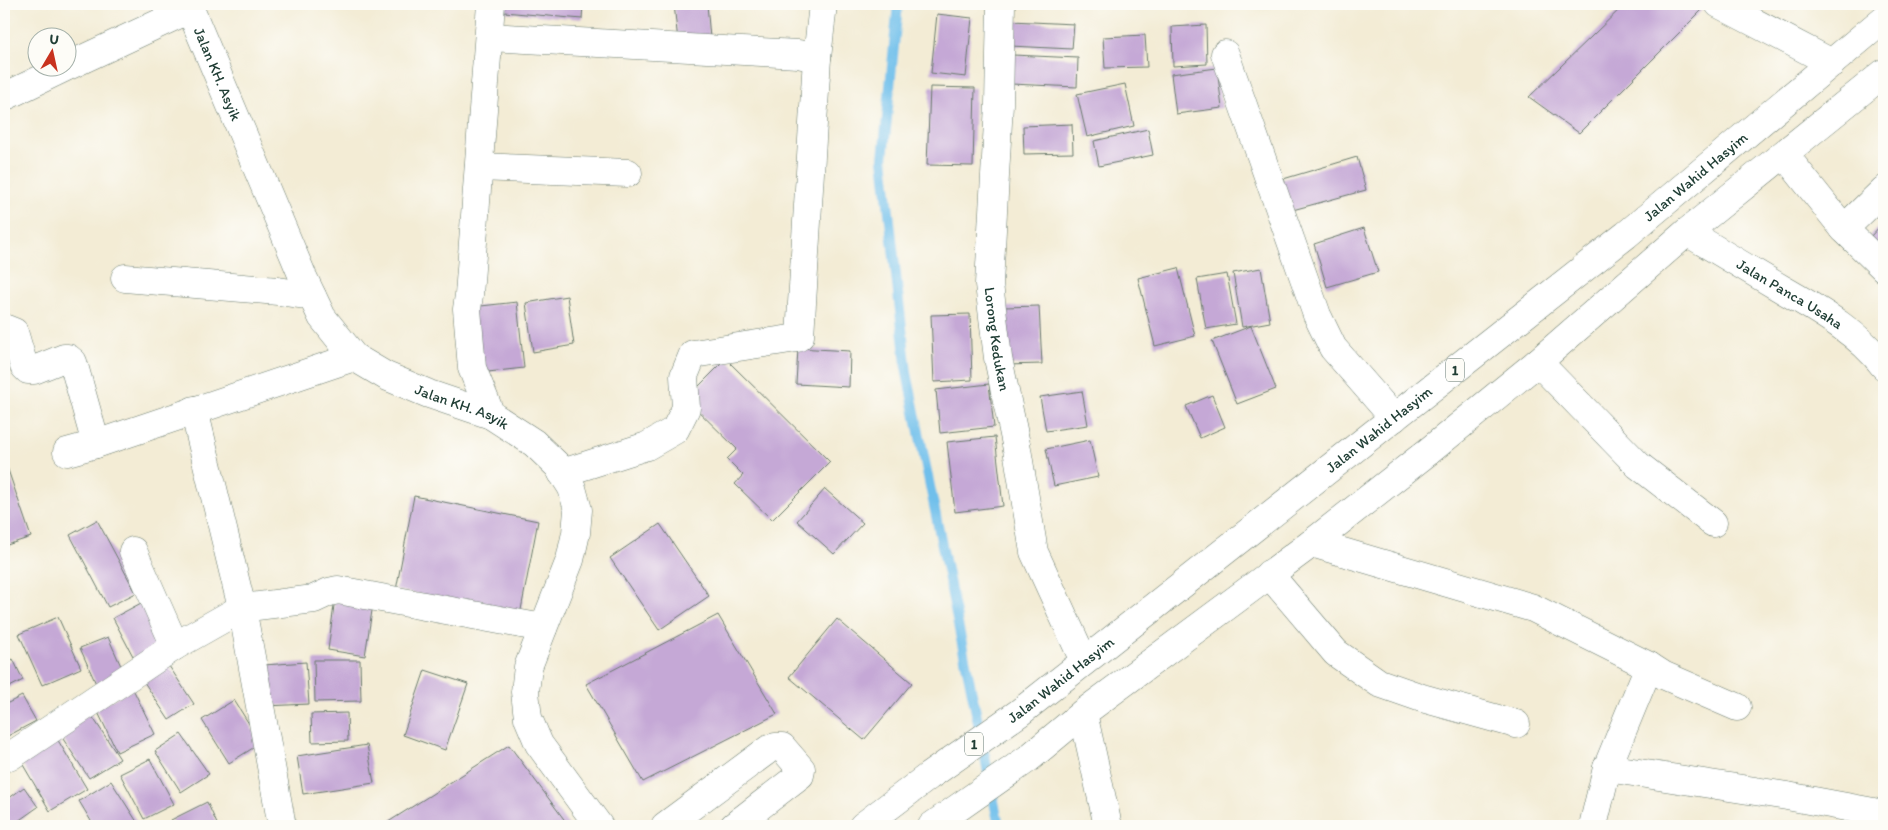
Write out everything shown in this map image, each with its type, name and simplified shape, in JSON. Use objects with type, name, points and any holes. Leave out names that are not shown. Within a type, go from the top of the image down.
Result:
[{"type":"main road","points":[[491,4],[470,295],[467,309],[472,368],[491,415]]},
{"type":"main road","points":[[562,473],[647,446],[675,430],[686,408],[684,376],[693,354],[800,336],[816,58],[823,4]]},
{"type":"main road","name":"Lorong Kedukan","points":[[1001,4],[999,104],[989,284],[998,358],[1017,448],[1034,552],[1084,661]]},
{"type":"main road","points":[[1719,4],[1832,63]]},
{"type":"main road","points":[[78,61],[189,6]]},
{"type":"main road","name":"Jalan KH. Asyik","points":[[189,6],[322,317],[354,357],[386,376],[429,394],[491,415],[534,443],[558,466],[572,488],[578,510],[576,533],[570,560],[528,667],[525,692],[528,718],[539,744],[599,826]]},
{"type":"main road","name":"Jalan Wahid Hasyim","points":[[864,826],[929,776],[1019,712],[1626,235],[1884,19]]},
{"type":"main road","points":[[489,37],[798,54],[816,58]]},
{"type":"main road","points":[[1225,54],[1317,315],[1333,348],[1394,418]]},
{"type":"main road","points":[[946,819],[1028,758],[1083,713],[1312,543],[1538,362],[1686,232],[1884,73]]},
{"type":"main road","points":[[4,97],[43,78]]},
{"type":"main road","points":[[1784,154],[1844,228],[1884,268]]},
{"type":"main road","points":[[479,166],[628,173]]},
{"type":"main road","points":[[1844,228],[1884,190]]},
{"type":"main road","name":"Jalan Panca Usaha","points":[[1686,232],[1814,308],[1844,328],[1877,357],[1884,366]]},
{"type":"main road","points":[[125,278],[278,291],[312,296]]},
{"type":"main road","points":[[4,328],[14,332],[24,366],[28,370],[34,370],[64,358],[68,358],[73,362],[96,444]]},
{"type":"main road","points":[[67,452],[96,444],[354,357]]},
{"type":"main road","points":[[1538,362],[1638,465],[1713,522]]},
{"type":"main road","points":[[194,410],[242,608],[282,826]]},
{"type":"main road","points":[[1312,543],[1533,608],[1649,666],[1663,675],[1737,707]]},
{"type":"main road","points":[[134,550],[176,646]]},
{"type":"main road","points":[[1269,574],[1336,653],[1379,683],[1422,698],[1516,724]]},
{"type":"main road","points":[[9,757],[176,646],[242,608],[314,599],[338,590],[543,628]]},
{"type":"main road","points":[[1593,826],[1607,768],[1649,666]]},
{"type":"main road","points":[[1083,713],[1108,826]]},
{"type":"main road","points":[[665,826],[768,750],[782,747],[801,769],[801,773],[734,826]]},
{"type":"main road","points":[[1607,768],[1787,796],[1884,814]]},
{"type":"building","points":[[504,4],[583,4],[582,19],[504,12]]},
{"type":"building","points":[[674,4],[707,4],[710,38],[678,41]]},
{"type":"building","points":[[1625,4],[1700,4],[1706,6],[1579,133],[1529,97]]},
{"type":"building","points":[[937,14],[972,18],[966,77],[931,73]]},
{"type":"building","points":[[1011,21],[1074,24],[1072,49],[1010,46]]},
{"type":"building","points":[[1206,25],[1207,64],[1173,66],[1172,27]]},
{"type":"building","points":[[1145,35],[1147,67],[1105,68],[1103,37]]},
{"type":"building","points":[[1013,55],[1078,58],[1077,87],[1011,84]]},
{"type":"building","points":[[1217,68],[1222,108],[1176,114],[1171,74]]},
{"type":"building","points":[[1125,84],[1134,126],[1087,137],[1077,94]]},
{"type":"building","points":[[930,87],[975,88],[973,166],[927,165]]},
{"type":"building","points":[[1072,124],[1073,153],[1024,154],[1023,126]]},
{"type":"building","points":[[1148,129],[1153,155],[1099,166],[1094,141]]},
{"type":"building","points":[[1357,157],[1366,190],[1289,211],[1280,180]]},
{"type":"building","points":[[1884,222],[1884,255],[1868,239]]},
{"type":"building","points":[[1364,228],[1378,272],[1327,287],[1314,244]]},
{"type":"building","points":[[1178,268],[1195,336],[1155,346],[1138,278]]},
{"type":"building","points":[[1261,268],[1270,322],[1242,327],[1233,273]]},
{"type":"building","points":[[1227,274],[1236,324],[1206,329],[1197,279]]},
{"type":"building","points":[[567,296],[574,345],[533,352],[526,303]]},
{"type":"building","points":[[517,302],[524,368],[479,373],[472,307]]},
{"type":"building","points":[[1039,306],[1042,364],[1006,365],[1004,307]]},
{"type":"building","points":[[970,314],[972,380],[934,382],[931,315]]},
{"type":"building","points":[[1251,326],[1276,389],[1237,404],[1212,341]]},
{"type":"building","points":[[798,348],[850,351],[849,387],[796,384]]},
{"type":"building","points":[[726,359],[830,462],[772,520],[735,484],[743,475],[727,459],[737,449],[686,399]]},
{"type":"building","points":[[989,384],[994,427],[940,433],[936,390]]},
{"type":"building","points":[[1082,391],[1088,425],[1046,431],[1040,397]]},
{"type":"building","points":[[1212,395],[1225,427],[1200,438],[1186,406]]},
{"type":"building","points":[[995,437],[1003,506],[955,512],[947,442]]},
{"type":"building","points":[[1090,440],[1098,477],[1054,486],[1046,449]]},
{"type":"building","points":[[7,467],[31,537],[4,546],[4,468]]},
{"type":"building","points":[[825,489],[863,523],[834,554],[797,521]]},
{"type":"building","points":[[414,496],[538,521],[520,615],[396,590]]},
{"type":"building","points":[[97,520],[136,593],[108,607],[70,535]]},
{"type":"building","points":[[660,524],[709,596],[659,630],[610,558]]},
{"type":"building","points":[[335,598],[373,604],[365,656],[328,650]]},
{"type":"building","points":[[143,602],[166,644],[135,660],[113,618]]},
{"type":"building","points":[[718,615],[777,714],[643,782],[586,684]]},
{"type":"building","points":[[58,617],[81,668],[42,685],[19,634]]},
{"type":"building","points":[[837,619],[912,683],[864,740],[789,677]]},
{"type":"building","points":[[108,637],[125,675],[97,686],[80,648]]},
{"type":"building","points":[[13,659],[23,680],[4,690],[4,664]]},
{"type":"building","points":[[314,660],[360,660],[361,701],[315,702]]},
{"type":"building","points":[[306,662],[309,704],[266,706],[264,665]]},
{"type":"building","points":[[169,666],[194,704],[169,720],[144,682]]},
{"type":"building","points":[[425,670],[468,684],[445,750],[403,735]]},
{"type":"building","points":[[133,689],[155,734],[117,752],[96,708]]},
{"type":"building","points":[[22,696],[36,721],[4,738],[4,705]]},
{"type":"building","points":[[234,700],[261,743],[229,763],[202,720]]},
{"type":"building","points":[[90,713],[120,759],[89,778],[59,733]]},
{"type":"building","points":[[347,713],[348,741],[312,742],[311,714]]},
{"type":"building","points":[[181,734],[209,774],[181,792],[155,751]]},
{"type":"building","points":[[56,737],[87,789],[50,811],[19,758]]},
{"type":"building","points":[[367,745],[374,783],[303,794],[297,756]]},
{"type":"building","points":[[509,745],[569,826],[382,826]]},
{"type":"building","points":[[150,759],[174,804],[144,819],[120,774]]},
{"type":"building","points":[[111,781],[138,826],[94,826],[79,801]]},
{"type":"building","points":[[24,787],[38,807],[11,826],[4,826],[4,802]]},
{"type":"building","points":[[207,802],[218,826],[174,826],[171,820]]},
{"type":"waterway","points":[[898,4],[883,159],[907,373],[999,826]]}]
